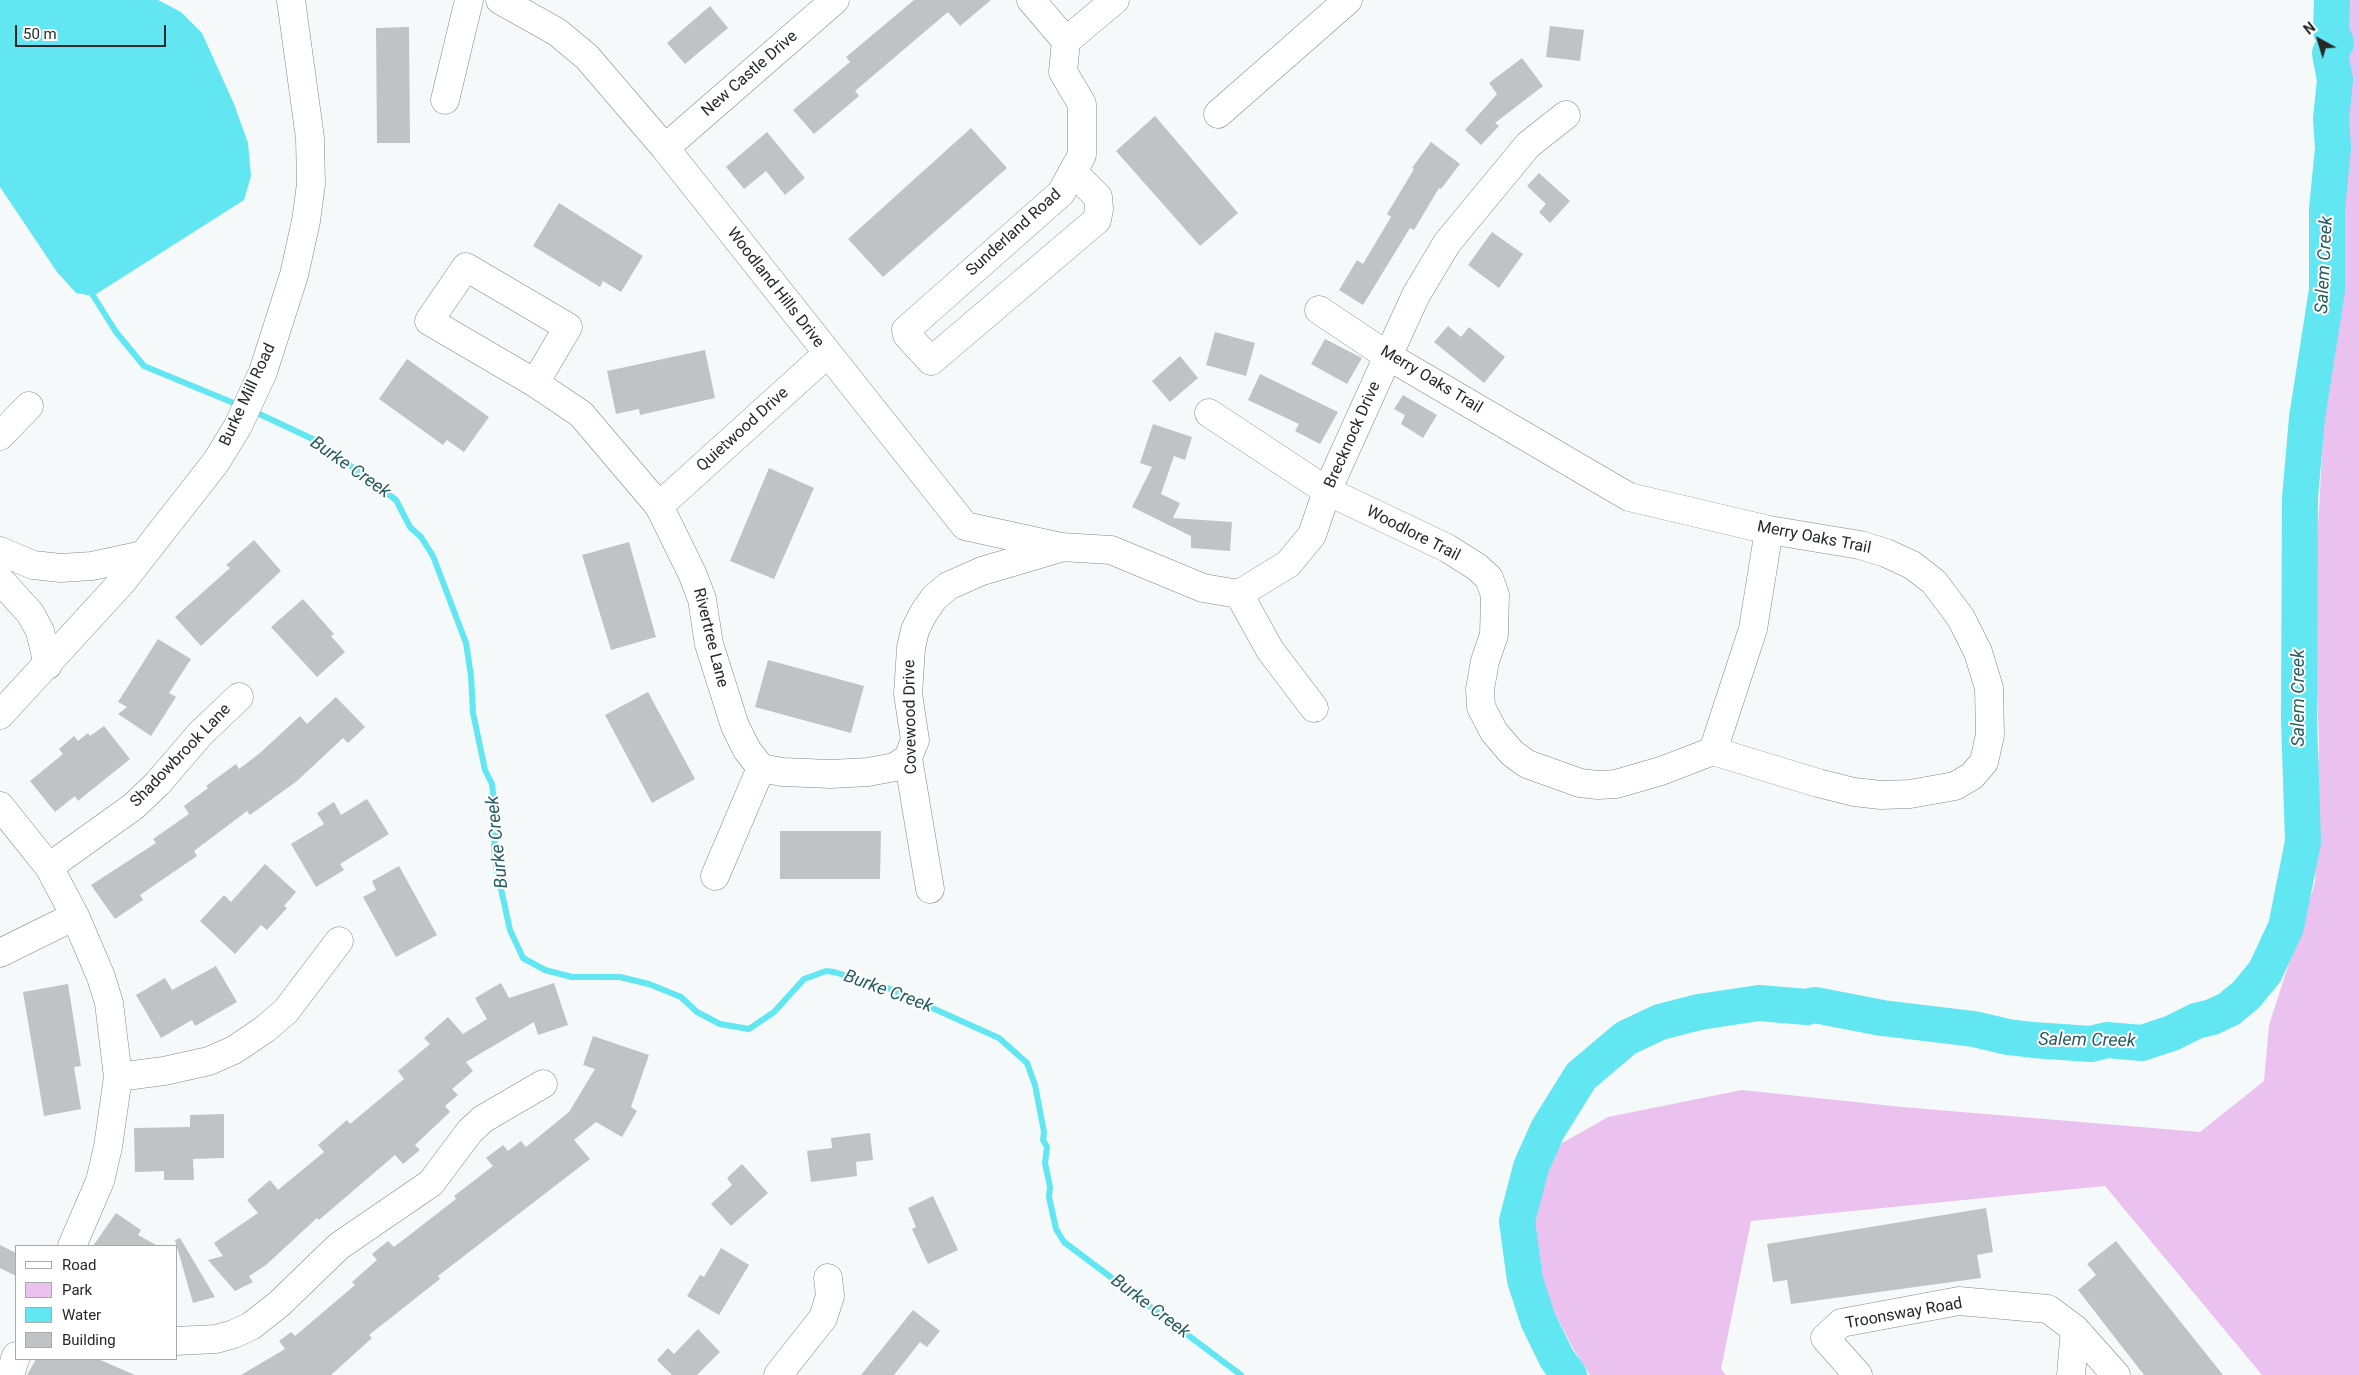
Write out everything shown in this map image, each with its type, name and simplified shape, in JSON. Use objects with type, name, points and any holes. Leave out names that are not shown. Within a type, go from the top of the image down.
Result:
[{"type":"street","name":"Burke Mill Road","points":[[0,715],[48,665],[144,556],[216,462],[238,426],[263,372],[294,275],[306,221],[311,184],[310,138],[290,0]]},
{"type":"street","points":[[445,100],[468,0]]},
{"type":"street","name":"Woodland Hills Drive","points":[[500,0],[557,32],[587,57],[665,148],[965,526],[1062,547]]},
{"type":"street","name":"New Castle Drive","points":[[665,148],[835,0]]},
{"type":"street","points":[[1031,0],[1066,41],[1115,0]]},
{"type":"street","points":[[1218,114],[1348,0]]},
{"type":"street","name":"Sunderland Road","points":[[1066,41],[1063,72],[1082,104],[1082,155],[1061,193],[906,330],[908,335],[931,361],[1097,220],[1098,196],[1073,172]]},
{"type":"street","name":"Brecknock Drive","points":[[1239,594],[1288,564],[1312,536],[1327,492],[1416,295],[1447,243],[1528,145],[1566,115]]},
{"type":"street","name":"Rivertree Lane","points":[[535,383],[568,328],[466,267],[429,321],[535,383],[581,414],[659,506],[692,573],[702,598],[709,644],[735,726],[747,750],[761,768]]},
{"type":"street","name":"Merry Oaks Trail","points":[[1319,310],[1388,356],[1629,497],[1769,530],[1868,547],[1912,565],[1934,582],[1961,618],[1978,652],[1989,688],[1990,735],[1984,762],[1972,776],[1955,786],[1910,794],[1881,795],[1854,792],[1818,784],[1713,750]]},
{"type":"street","name":"Quietwood Drive","points":[[659,506],[827,354]]},
{"type":"street","points":[[0,436],[29,406]]},
{"type":"street","name":"Woodlore Trail","points":[[1209,413],[1327,492],[1447,548],[1477,567],[1489,578],[1495,595],[1494,635],[1485,661],[1480,689],[1481,707],[1494,732],[1512,754],[1527,764],[1580,783],[1607,784],[1661,771],[1713,750]]},
{"type":"street","points":[[1713,750],[1753,629],[1769,530]]},
{"type":"street","points":[[1062,547],[1112,550],[1203,588],[1239,594],[1270,650],[1314,708]]},
{"type":"street","name":"Covewood Drive","points":[[930,889],[908,758],[915,740],[908,694],[911,648],[919,622],[934,598],[948,586],[982,571],[1062,547]]},
{"type":"street","points":[[0,551],[33,565],[62,568],[92,566],[144,556]]},
{"type":"street","points":[[0,580],[30,613],[40,631],[48,665]]},
{"type":"street","name":"Shadowbrook Lane","points":[[48,867],[134,806],[158,784],[201,733],[239,697]]},
{"type":"street","points":[[715,876],[761,768],[782,772],[831,774],[868,772],[895,767],[908,758]]},
{"type":"street","points":[[0,806],[48,867],[75,916],[101,977],[109,1003],[118,1077],[108,1147],[100,1181],[72,1245]]},
{"type":"street","points":[[0,953],[75,916]]},
{"type":"street","points":[[118,1077],[164,1072],[209,1061],[234,1050],[265,1029],[286,1011],[340,941]]},
{"type":"street","points":[[178,1341],[216,1339],[234,1334],[250,1326],[279,1304],[340,1246],[431,1183],[470,1131],[483,1119],[543,1084]]},
{"type":"street","points":[[778,1375],[824,1318],[830,1296],[828,1278]]},
{"type":"street","name":"Troonsway Road","points":[[1858,1375],[1825,1338],[1841,1323],[1959,1301],[2048,1309],[2075,1329]]},
{"type":"street","points":[[2071,1375],[2075,1329]]},
{"type":"street","points":[[2075,1329],[2116,1375]]},
{"type":"street","points":[[10,1375],[15,1359]]},
{"type":"green space","points":[[2347,0],[2359,0],[2359,1375],[2262,1375],[2105,1186],[1751,1221],[1721,1369],[1726,1375],[1590,1375],[1574,1350],[1535,1275],[1530,1209],[1557,1146],[1608,1117],[1742,1090],[1902,1107],[2200,1132],[2264,1081],[2269,1025],[2315,883],[2319,739],[2313,618]]},
{"type":"water","points":[[0,0],[158,0],[181,12],[202,33],[234,104],[248,143],[251,176],[244,200],[93,296],[76,293],[57,272],[0,187]]},
{"type":"building","points":[[914,0],[991,0],[960,26],[948,12],[855,91],[859,96],[814,134],[793,110],[850,62],[846,57]]},
{"type":"building","points":[[710,6],[728,28],[685,64],[667,43]]},
{"type":"building","points":[[1550,26],[1584,30],[1580,61],[1546,57]]},
{"type":"building","points":[[409,27],[410,143],[377,143],[376,28]]},
{"type":"building","points":[[1522,58],[1543,86],[1495,123],[1499,126],[1481,145],[1465,130],[1497,94],[1489,83]]},
{"type":"building","points":[[1155,116],[1238,213],[1200,246],[1116,151]]},
{"type":"building","points":[[971,128],[1007,168],[883,277],[848,239]]},
{"type":"building","points":[[767,132],[805,178],[785,195],[766,171],[744,189],[726,167]]},
{"type":"building","points":[[1431,142],[1460,164],[1441,189],[1439,188],[1414,230],[1410,228],[1363,305],[1339,290],[1357,260],[1363,264],[1391,217],[1387,214],[1414,169],[1412,168]]},
{"type":"building","points":[[1539,173],[1570,201],[1550,223],[1539,212],[1546,204],[1527,186]]},
{"type":"building","points":[[559,203],[643,256],[621,292],[603,281],[600,287],[533,246]]},
{"type":"building","points":[[1492,232],[1523,254],[1499,288],[1468,265]]},
{"type":"building","points":[[1448,326],[1461,337],[1469,327],[1505,357],[1484,383],[1434,342]]},
{"type":"building","points":[[1215,332],[1255,343],[1246,376],[1206,365]]},
{"type":"building","points":[[1325,339],[1362,358],[1347,384],[1311,364]]},
{"type":"building","points":[[705,350],[715,398],[640,415],[639,409],[616,414],[607,371]]},
{"type":"building","points":[[1180,356],[1198,378],[1170,402],[1152,381]]},
{"type":"building","points":[[407,359],[489,417],[464,452],[447,440],[443,445],[379,399]]},
{"type":"building","points":[[1260,374],[1338,412],[1320,444],[1295,431],[1299,424],[1248,400]]},
{"type":"building","points":[[1403,395],[1437,415],[1423,438],[1401,424],[1405,415],[1394,409]]},
{"type":"building","points":[[1153,424],[1192,437],[1185,460],[1174,456],[1161,494],[1180,503],[1173,518],[1232,522],[1230,551],[1191,548],[1191,536],[1132,507],[1152,467],[1140,463]]},
{"type":"building","points":[[769,468],[814,488],[774,579],[730,561]]},
{"type":"building","points":[[254,540],[281,571],[201,646],[175,617],[230,568],[226,565]]},
{"type":"building","points":[[629,542],[656,637],[611,650],[582,555]]},
{"type":"building","points":[[303,599],[334,634],[331,636],[345,652],[317,677],[271,627]]},
{"type":"building","points":[[158,639],[191,659],[169,693],[176,697],[151,736],[118,714],[127,707],[118,702]]},
{"type":"building","points":[[768,660],[864,686],[851,733],[755,707]]},
{"type":"building","points":[[648,692],[695,779],[652,803],[605,715]]},
{"type":"building","points":[[336,697],[365,727],[348,743],[343,738],[297,781],[250,815],[247,811],[194,851],[197,856],[140,895],[143,900],[115,919],[91,885],[156,843],[153,839],[189,814],[184,806],[208,788],[206,786],[236,764],[239,769],[260,753],[300,716],[307,724]]},
{"type":"building","points":[[104,726],[130,759],[78,801],[75,796],[55,812],[30,781],[63,754],[59,749],[74,736],[78,741],[88,733],[90,736]]},
{"type":"building","points":[[367,799],[389,834],[340,864],[344,870],[316,887],[291,844],[324,824],[317,813],[334,802],[341,815]]},
{"type":"building","points":[[780,831],[881,831],[880,879],[780,879]]},
{"type":"building","points":[[265,864],[296,892],[284,906],[287,908],[267,930],[261,925],[235,954],[200,921],[224,895],[231,902]]},
{"type":"building","points":[[399,866],[437,935],[396,957],[363,897],[376,890],[372,881]]},
{"type":"building","points":[[216,966],[237,1002],[195,1026],[192,1020],[161,1038],[136,995],[165,978],[172,990]]},
{"type":"building","points":[[501,983],[509,998],[554,983],[568,1025],[538,1035],[534,1022],[466,1062],[473,1071],[452,1089],[458,1095],[445,1106],[450,1112],[415,1145],[420,1150],[403,1164],[395,1155],[319,1220],[317,1218],[266,1265],[249,1276],[253,1282],[235,1291],[208,1260],[223,1256],[214,1243],[258,1213],[247,1200],[270,1180],[278,1190],[324,1152],[318,1145],[347,1120],[350,1124],[404,1079],[398,1071],[430,1044],[424,1038],[448,1017],[463,1034],[487,1019],[475,998]]},
{"type":"building","points":[[68,984],[81,1066],[74,1067],[81,1109],[44,1116],[23,992]]},
{"type":"building","points":[[593,1036],[649,1055],[631,1107],[637,1111],[622,1137],[596,1122],[574,1140],[590,1159],[438,1276],[440,1279],[369,1335],[372,1338],[331,1375],[241,1375],[285,1349],[279,1341],[291,1332],[295,1336],[355,1285],[352,1282],[377,1260],[372,1254],[388,1241],[394,1247],[456,1199],[454,1196],[493,1166],[486,1158],[503,1145],[508,1151],[521,1141],[526,1147],[569,1112],[595,1069],[583,1065]]},
{"type":"building","points":[[224,1114],[224,1158],[193,1159],[194,1180],[164,1180],[164,1171],[135,1172],[134,1128],[190,1127],[190,1115]]},
{"type":"building","points":[[870,1133],[873,1160],[856,1162],[857,1176],[811,1182],[807,1151],[832,1148],[831,1138]]},
{"type":"building","points":[[742,1164],[768,1193],[731,1226],[711,1204],[732,1185],[727,1178]]},
{"type":"building","points":[[933,1196],[958,1250],[928,1264],[912,1229],[916,1227],[908,1208]]},
{"type":"building","points":[[1986,1208],[1993,1252],[1977,1255],[1981,1278],[1791,1304],[1787,1280],[1773,1282],[1767,1244]]},
{"type":"building","points":[[116,1213],[141,1230],[138,1235],[156,1245],[94,1245]]},
{"type":"building","points":[[180,1238],[215,1297],[193,1303],[178,1245],[175,1240]]},
{"type":"building","points":[[2116,1241],[2223,1375],[2144,1375],[2078,1290],[2096,1275],[2087,1264]]},
{"type":"building","points":[[0,1245],[15,1252],[15,1276],[0,1268]]},
{"type":"building","points":[[721,1248],[749,1265],[719,1315],[687,1296],[700,1275],[704,1277]]},
{"type":"building","points":[[913,1310],[940,1331],[927,1347],[920,1342],[894,1375],[861,1375]]},
{"type":"building","points":[[698,1329],[720,1352],[697,1375],[672,1375],[657,1360],[668,1348],[674,1354]]},
{"type":"building","points":[[35,1360],[100,1360],[135,1375],[27,1375]]},
{"type":"waterway","name":"Salem Creek","points":[[1569,1375],[1557,1359],[1538,1320],[1525,1280],[1517,1221],[1531,1167],[1548,1129],[1581,1076],[1626,1038],[1660,1022],[1699,1012],[1759,1003],[1807,1007],[1815,1005],[1882,1018],[1974,1029],[2008,1037],[2033,1040],[2091,1044],[2107,1040],[2142,1043],[2172,1033],[2196,1021],[2212,1017],[2229,1009],[2246,995],[2265,972],[2286,927],[2303,842],[2299,719],[2300,498],[2307,418],[2327,290],[2327,209],[2333,148],[2331,119],[2335,80],[2330,53],[2336,43],[2331,31],[2332,0]]},
{"type":"waterway","name":"Burke Creek","points":[[89,289],[116,332],[144,366],[241,406]]},
{"type":"waterway","name":"Burke Creek","points":[[253,411],[317,441],[396,500],[410,527],[421,537],[433,556],[466,643],[471,676],[473,713],[485,770],[492,784],[496,818],[494,848],[496,866],[510,930],[523,958],[545,970],[572,977],[620,977],[649,984],[681,997],[697,1012],[720,1024],[749,1029],[774,1012],[804,979],[826,971],[834,972],[890,989],[999,1038],[1027,1063],[1035,1085],[1044,1132],[1043,1140],[1047,1147],[1045,1163],[1050,1187],[1049,1197],[1056,1229],[1064,1242],[1241,1375]]}]
